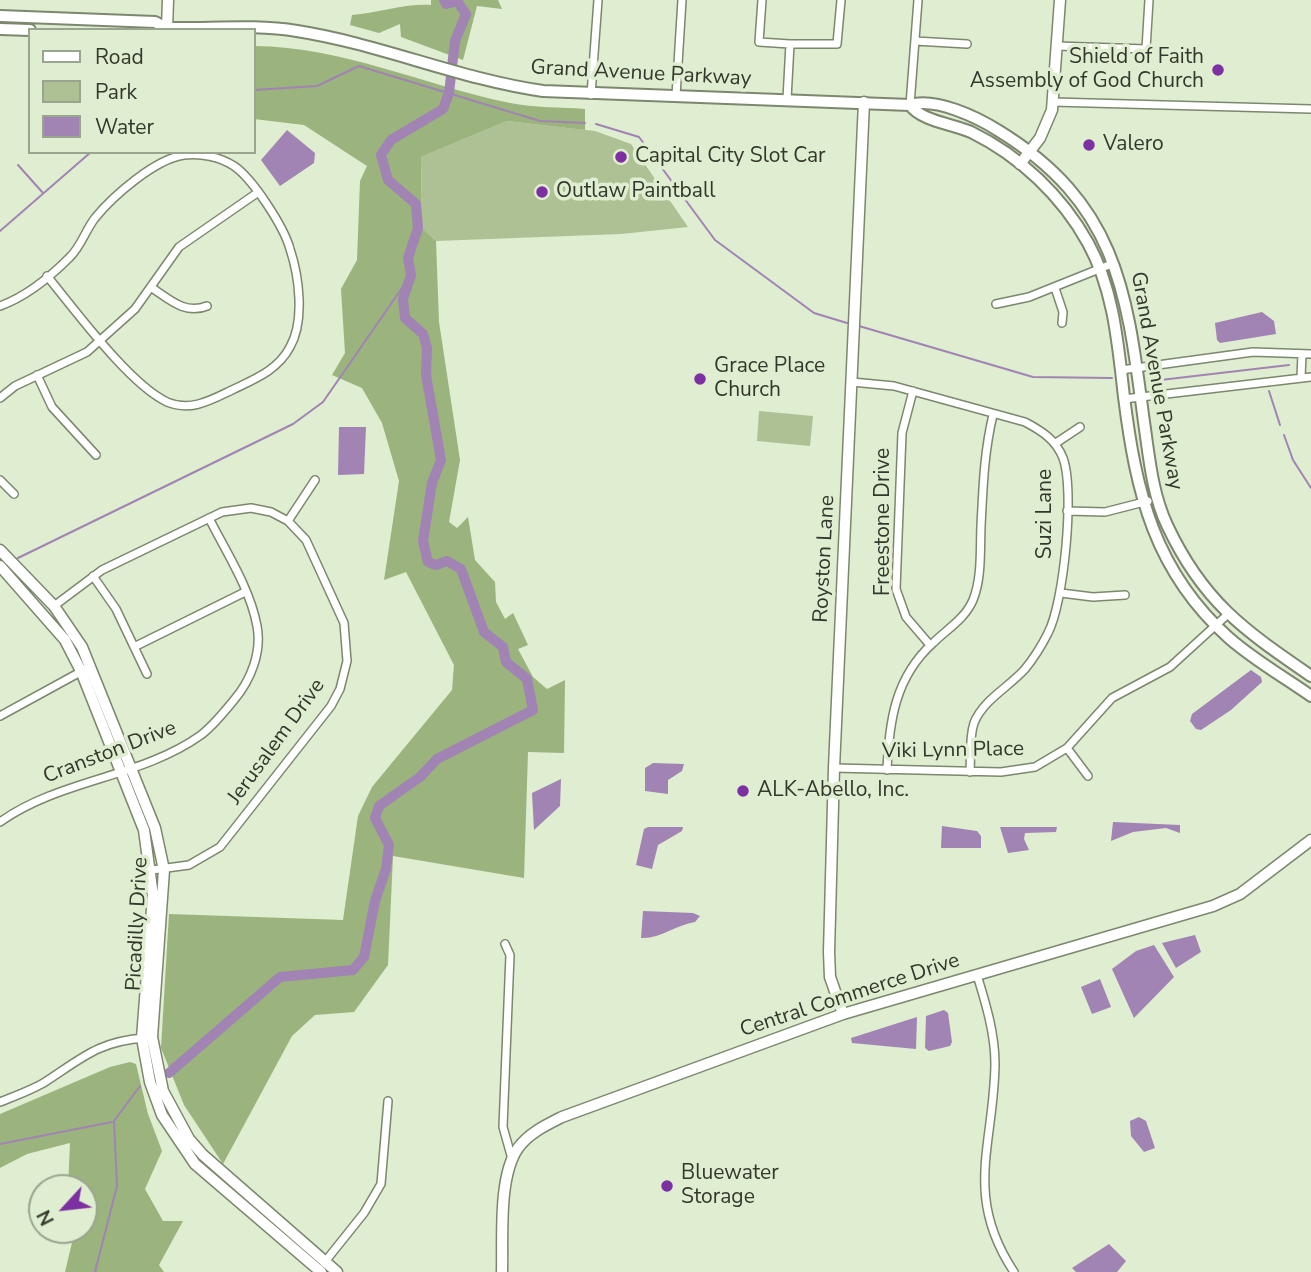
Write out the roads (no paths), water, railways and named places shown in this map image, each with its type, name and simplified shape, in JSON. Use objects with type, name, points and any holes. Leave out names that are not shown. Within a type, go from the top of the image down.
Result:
[{"type":"main road","name":"Grand Avenue Parkway","points":[[0,16],[155,22],[164,28]]},
{"type":"main road","points":[[0,29],[28,30]]},
{"type":"main road","name":"Grand Avenue Parkway","points":[[256,30],[294,30],[394,54],[506,86],[591,95],[787,99],[910,105],[920,102],[966,115],[992,126],[1031,151],[1074,193],[1115,262],[1127,303],[1157,498],[1187,563],[1227,615],[1263,645],[1311,676]]},
{"type":"main road","name":"Grand Avenue Parkway","points":[[910,105],[915,113],[954,125],[991,143],[1020,164],[1072,216],[1099,269],[1110,302],[1142,503],[1173,571],[1216,625],[1248,653],[1311,696]]},
{"type":"street","points":[[165,28],[168,0]]},
{"type":"street","points":[[591,95],[598,0]]},
{"type":"street","points":[[676,96],[682,0]]},
{"type":"street","points":[[762,0],[759,41],[790,44],[837,44],[841,0]]},
{"type":"street","points":[[910,105],[918,0]]},
{"type":"street","points":[[1020,164],[1031,151],[1048,120],[1053,102],[1060,0]]},
{"type":"street","points":[[1057,46],[1146,49],[1149,0]]},
{"type":"street","points":[[915,41],[967,44]]},
{"type":"street","points":[[787,99],[790,44]]},
{"type":"street","name":"Royston Lane","points":[[843,1014],[829,965],[834,768],[864,102]]},
{"type":"street","points":[[1053,102],[1311,109]]},
{"type":"street","points":[[0,306],[26,294],[47,276],[70,258],[102,211],[148,171],[169,159],[189,155],[211,156],[241,172],[286,236],[292,254],[298,322],[294,340],[280,362],[264,374],[208,402],[181,406],[165,401],[150,390],[101,339],[47,276]]},
{"type":"street","points":[[0,398],[15,386],[77,358],[101,339],[135,309],[180,247],[257,193]]},
{"type":"street","points":[[996,304],[1055,288],[1115,262]]},
{"type":"street","points":[[152,288],[187,309],[197,310],[206,306]]},
{"type":"street","points":[[1055,288],[1062,312],[1062,323]]},
{"type":"street","points":[[1121,370],[1253,352],[1311,354]]},
{"type":"street","points":[[1301,377],[1302,354]]},
{"type":"street","points":[[37,375],[52,407],[96,454]]},
{"type":"street","points":[[1124,399],[1311,377]]},
{"type":"street","name":"Suzi Lane","points":[[852,382],[913,391],[1025,422],[1041,430],[1056,443],[1067,475],[1061,593],[1050,629],[1026,668],[979,713],[971,739],[970,772]]},
{"type":"street","name":"Freestone Drive","points":[[913,391],[902,433],[896,589],[906,617],[930,645]]},
{"type":"street","points":[[887,770],[888,732],[898,693],[930,645],[962,618],[976,589],[983,472],[993,415]]},
{"type":"street","points":[[1056,443],[1080,427]]},
{"type":"street","points":[[0,480],[13,494]]},
{"type":"street","points":[[54,606],[93,576],[232,509],[251,508],[271,512],[288,521],[314,480]]},
{"type":"street","points":[[1067,511],[1105,512],[1157,498]]},
{"type":"street","name":"Cranston Drive","points":[[0,822],[48,794],[127,770],[201,735],[243,689],[251,675],[257,645],[257,627],[246,592],[209,518]]},
{"type":"street","name":"Jerusalem Drive","points":[[152,870],[164,870],[199,861],[226,840],[331,706],[343,680],[348,648],[341,612],[306,540],[288,521]]},
{"type":"street","name":"Picadilly Drive","points":[[0,550],[54,606],[86,668],[127,770],[155,828],[164,870],[147,1038]]},
{"type":"street","name":"Picadilly Drive","points":[[0,566],[46,614],[86,668]]},
{"type":"street","points":[[93,576],[117,609],[147,674]]},
{"type":"street","points":[[134,647],[246,592]]},
{"type":"street","points":[[1061,593],[1093,597],[1125,595]]},
{"type":"street","name":"Viki Lynn Place","points":[[834,768],[1017,772],[1035,767],[1067,748],[1112,698],[1170,667],[1227,615]]},
{"type":"street","points":[[0,716],[86,668]]},
{"type":"street","points":[[1067,748],[1088,776]]},
{"type":"street","name":"Picadilly Drive","points":[[127,770],[145,830],[152,870],[147,1038],[163,1091],[189,1139],[222,1174],[320,1269],[337,1272]]},
{"type":"street","name":"Central Commerce Drive","points":[[502,1272],[506,1175],[512,1159],[519,1146],[537,1130],[562,1116],[843,1014],[1213,906],[1241,894],[1311,841]]},
{"type":"street","points":[[505,944],[510,955],[503,1128],[512,1159]]},
{"type":"street","points":[[977,975],[995,1052],[983,1182],[993,1232],[1014,1272]]},
{"type":"street","points":[[0,1102],[43,1083],[90,1050],[117,1041],[147,1038]]},
{"type":"street","points":[[320,1269],[364,1213],[381,1184],[388,1101]]},
{"type":"water","points":[[287,130],[315,153],[314,163],[280,186],[261,160]]},
{"type":"water","points":[[1262,312],[1274,321],[1276,334],[1220,343],[1217,340],[1215,323]]},
{"type":"water","points":[[339,427],[366,427],[364,474],[338,475]]},
{"type":"water","points":[[1251,670],[1261,677],[1262,682],[1231,710],[1201,730],[1196,729],[1190,721],[1192,714]]},
{"type":"water","points":[[653,763],[684,764],[682,771],[668,780],[668,794],[645,791],[645,768]]},
{"type":"water","points":[[561,779],[560,806],[534,830],[532,793]]},
{"type":"water","points":[[1113,822],[1180,825],[1180,833],[1166,828],[1133,832],[1111,841]]},
{"type":"water","points":[[942,826],[977,831],[981,836],[981,848],[941,848]]},
{"type":"water","points":[[683,827],[682,831],[658,845],[652,869],[636,865],[644,829]]},
{"type":"water","points":[[1000,827],[1057,827],[1056,832],[1025,833],[1024,839],[1029,850],[1008,853]]},
{"type":"water","points":[[643,911],[693,913],[700,916],[695,922],[641,938]]},
{"type":"water","points":[[1195,935],[1201,952],[1176,968],[1162,943]]},
{"type":"water","points":[[1154,945],[1174,977],[1134,1018],[1112,969],[1136,951]]},
{"type":"water","points":[[1100,979],[1111,1007],[1092,1014],[1081,987]]},
{"type":"water","points":[[944,1010],[948,1013],[952,1042],[950,1046],[929,1051],[925,1048],[926,1016]]},
{"type":"water","points":[[917,1017],[916,1049],[852,1043],[851,1038]]},
{"type":"water","points":[[1139,1117],[1146,1121],[1155,1148],[1144,1152],[1131,1136],[1130,1121]]},
{"type":"water","points":[[1109,1244],[1126,1261],[1117,1272],[1076,1272],[1072,1268]]},
{"type":"waterway","points":[[169,1073],[280,977],[353,970],[364,957],[375,901],[386,869],[389,845],[375,818],[379,806],[420,777],[437,759],[533,710],[527,679],[506,662],[503,647],[484,632],[461,569],[447,561],[436,565],[428,562],[423,541],[432,483],[441,460],[426,375],[427,348],[423,334],[405,318],[403,299],[411,275],[408,258],[418,228],[416,204],[388,180],[381,155],[391,140],[443,109],[449,93],[455,41],[466,14],[457,1],[446,4],[444,0]]},
{"type":"waterway","points":[[256,90],[317,86],[359,66],[540,121],[585,123]]},
{"type":"waterway","points":[[596,124],[639,137],[715,240],[814,313],[847,323]]},
{"type":"waterway","points":[[0,231],[89,154]]},
{"type":"waterway","points":[[18,165],[43,193]]},
{"type":"waterway","points":[[18,558],[293,424],[323,402],[411,275]]},
{"type":"waterway","points":[[859,326],[1033,377],[1112,378]]},
{"type":"waterway","points":[[1152,381],[1289,365]]},
{"type":"waterway","points":[[1269,391],[1280,425]]},
{"type":"waterway","points":[[1284,435],[1293,460],[1311,488]]},
{"type":"waterway","points":[[95,1272],[117,1186],[114,1121],[140,1086]]},
{"type":"waterway","points":[[0,1144],[112,1122]]},
{"type":"place","name":"Shield of Faith Assembly of God Church","points":[[1218,70]]},
{"type":"place","name":"Valero","points":[[1089,145]]},
{"type":"place","name":"Capital City Slot Car","points":[[621,157]]},
{"type":"place","name":"Outlaw Paintball","points":[[542,192]]},
{"type":"place","name":"Grace Place Church","points":[[700,379]]},
{"type":"place","name":"ALK-Abello, Inc.","points":[[743,791]]},
{"type":"place","name":"Bluewater Storage","points":[[667,1186]]}]
